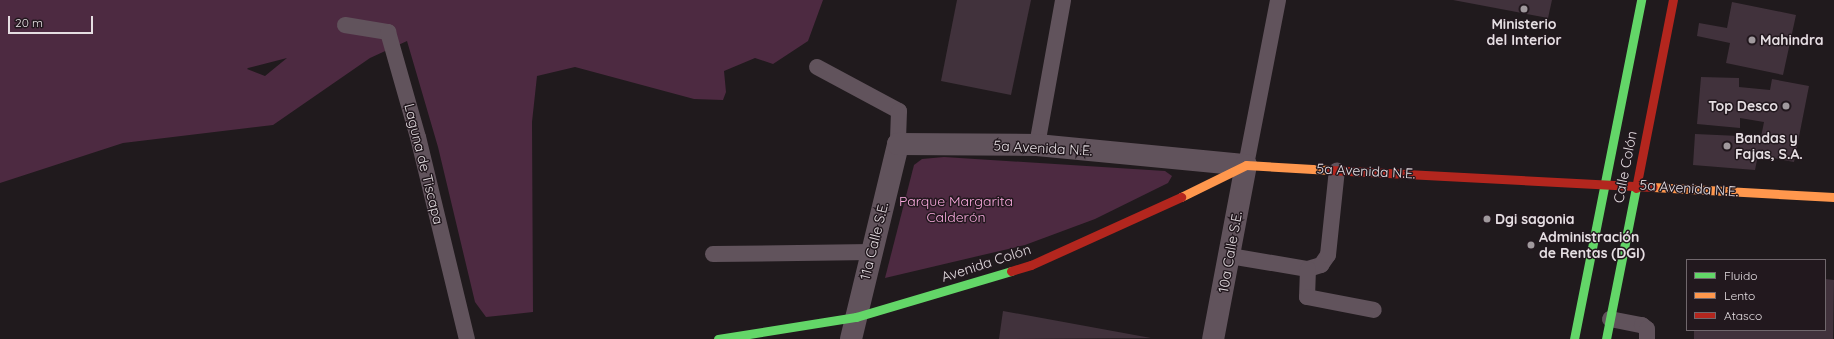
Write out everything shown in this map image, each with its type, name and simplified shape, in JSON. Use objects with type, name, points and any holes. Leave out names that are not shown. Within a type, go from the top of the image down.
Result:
[{"type":"main road","name":"Calle Colón","points":[[1574,339],[1641,0]]},
{"type":"main road","name":"Calle Colón","points":[[1606,339],[1672,0]]},
{"type":"main road","name":"5a Avenida N.E.","points":[[1246,165],[1636,184],[1834,197]]},
{"type":"main road","name":"Avenida Colón","points":[[718,339],[856,317],[1031,264],[1157,209],[1246,165]]},
{"type":"street","name":"5a Avenida N.E.","points":[[898,144],[1037,145],[1246,165]]},
{"type":"street","name":"11a Calle S.E.","points":[[851,339],[898,144]]},
{"type":"street","name":"10a Calle S.E.","points":[[1213,339],[1230,256],[1246,165]]},
{"type":"lane","points":[[1037,145],[1063,0]]},
{"type":"lane","points":[[1246,165],[1278,0]]},
{"type":"lane","name":"Laguna de Tiscapa","points":[[345,25],[388,32],[418,137],[467,339]]},
{"type":"lane","points":[[817,67],[899,111],[898,144]]},
{"type":"lane","points":[[1230,256],[1308,269],[1321,264],[1328,255],[1337,170]]},
{"type":"lane","points":[[713,254],[871,252]]},
{"type":"lane","points":[[1308,269],[1307,297],[1374,310]]},
{"type":"lane","points":[[1610,319],[1642,326],[1647,329],[1647,339]]},
{"type":"green space","points":[[0,0],[823,0],[808,41],[773,64],[755,58],[724,71],[726,92],[723,100],[694,99],[575,67],[537,76],[532,122],[533,312],[486,317],[475,302],[438,147],[407,41],[370,58],[273,125],[123,143],[0,183]],"holes":[[[287,58],[265,76],[247,69]]]},
{"type":"green space","name":"Parque Margarita Calderón","points":[[944,157],[1165,171],[1172,176],[1168,183],[1095,219],[1025,245],[885,278],[914,165],[922,159]]},
{"type":"building","points":[[957,0],[1031,0],[1011,95],[941,81]]},
{"type":"building","name":"Ministerio del Interior","points":[[1453,0],[1552,0],[1548,18]]},
{"type":"building","name":"Mahindra","points":[[1732,2],[1796,15],[1783,75],[1726,63],[1730,43],[1697,36],[1699,23],[1727,28]]},
{"type":"building","points":[[1701,77],[1739,78],[1739,87],[1770,90],[1772,79],[1809,86],[1794,162],[1758,155],[1755,170],[1693,165],[1695,134],[1761,137],[1764,122],[1740,118],[1740,128],[1697,124]]},
{"type":"building","points":[[1826,279],[1834,280],[1833,339],[1694,339],[1694,331],[1826,331]]},
{"type":"building","points":[[1003,311],[1151,338],[999,339]]},
{"type":"traffic: fast","points":[[1574,339],[1641,0]]},
{"type":"traffic: fast","points":[[1606,339],[1636,188]]},
{"type":"traffic: fast","points":[[718,339],[856,317],[1011,271]]},
{"type":"traffic: slow","points":[[1181,197],[1246,165],[1330,170]]},
{"type":"traffic: slow","points":[[1653,187],[1834,197]]},
{"type":"traffic: jam","points":[[1636,188],[1673,0]]},
{"type":"traffic: jam","points":[[1330,170],[1653,187]]},
{"type":"traffic: jam","points":[[1011,271],[1031,265],[1181,197]]},
{"type":"place","name":"Ministerio del Interior","points":[[1524,9]]},
{"type":"place","name":"Mahindra","points":[[1752,40]]},
{"type":"place","name":"Top Desco","points":[[1786,106]]},
{"type":"place","name":"Bandas y Fajas, S.A.","points":[[1727,146]]},
{"type":"place","name":"Dgi sagonia","points":[[1487,219]]},
{"type":"place","name":"Administración de Rentas (DGI)","points":[[1531,245]]}]
